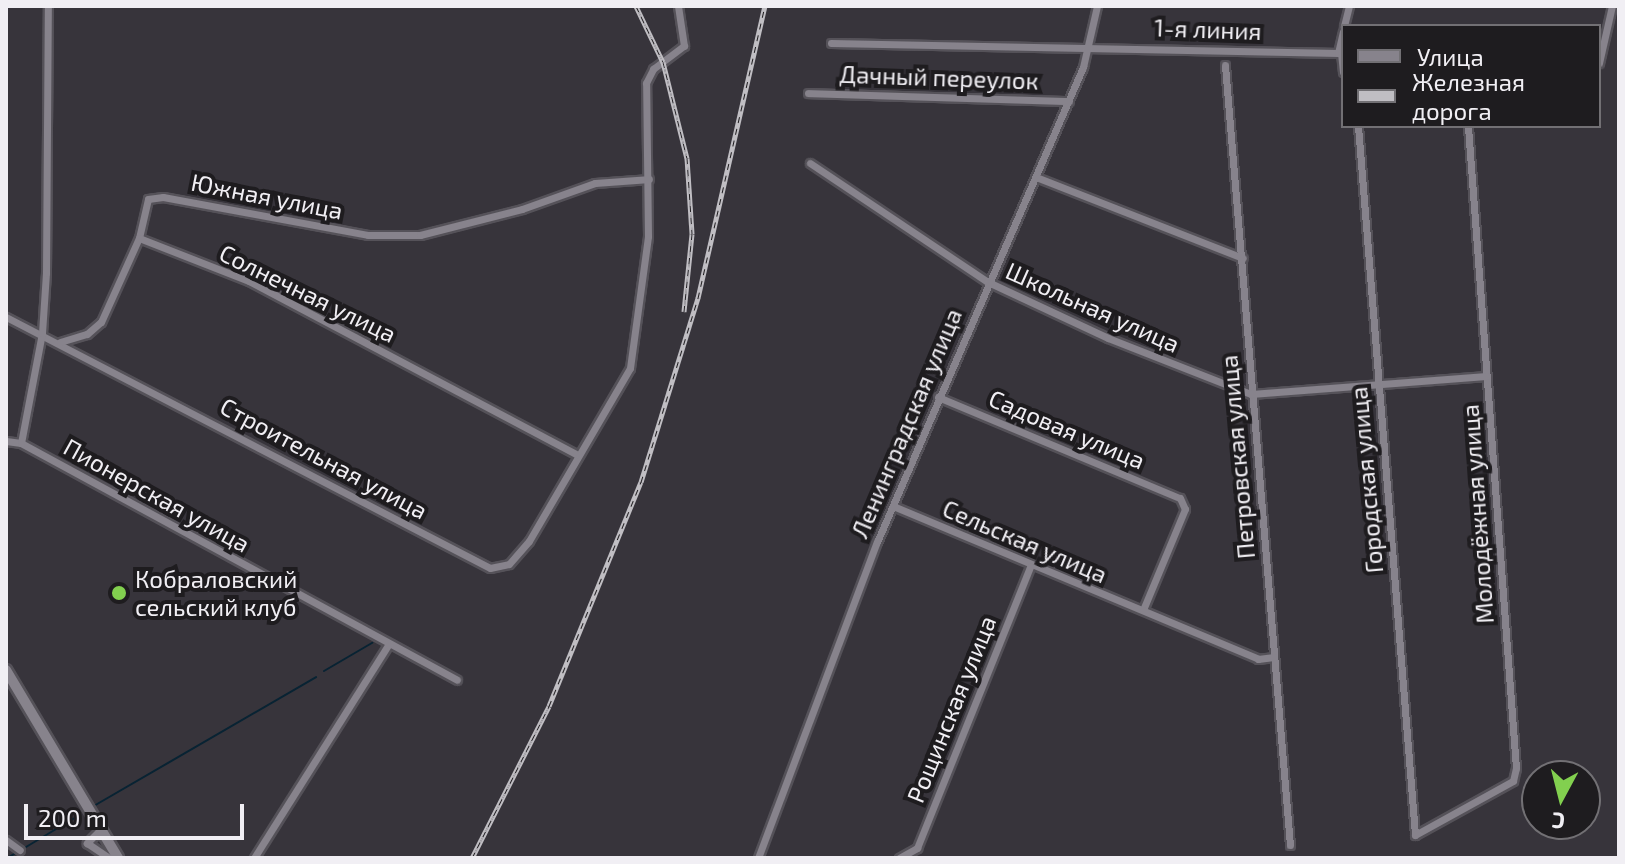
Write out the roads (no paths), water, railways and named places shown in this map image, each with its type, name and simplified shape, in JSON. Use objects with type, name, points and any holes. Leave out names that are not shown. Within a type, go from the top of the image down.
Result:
[{"type":"street","points":[[21,443],[42,333],[48,6]]},
{"type":"street","points":[[578,455],[630,368],[645,275],[649,179],[646,83],[653,69],[684,46],[686,36],[678,6]]},
{"type":"street","name":"Ленинградская улица","points":[[758,858],[785,775],[893,506],[1069,101],[1097,6]]},
{"type":"street","points":[[1601,56],[1616,6]]},
{"type":"street","name":"1-я линия","points":[[831,43],[1088,45],[1341,53]]},
{"type":"street","name":"Петровская улица","points":[[1225,65],[1290,845]]},
{"type":"street","name":"Дачный переулок","points":[[808,93],[1069,101]]},
{"type":"street","name":"Городская улица","points":[[1358,128],[1412,831]]},
{"type":"street","name":"Молодёжная улица","points":[[1412,831],[1428,832],[1513,781],[1516,768],[1468,128]]},
{"type":"street","name":"Школьная улица","points":[[810,163],[988,282],[1108,338],[1251,394],[1486,376]]},
{"type":"street","points":[[1036,177],[1243,258]]},
{"type":"street","name":"Южная улица","points":[[139,238],[148,199],[163,197],[368,235],[420,235],[522,209],[595,183],[649,179]]},
{"type":"street","points":[[60,342],[87,334],[101,322],[139,238]]},
{"type":"street","name":"Солнечная улица","points":[[139,238],[249,281],[578,455]]},
{"type":"street","name":"Строительная улица","points":[[6,317],[60,342],[490,568],[509,564],[519,555],[578,455]]},
{"type":"street","name":"Садовая улица","points":[[938,397],[1182,500],[1143,610]]},
{"type":"street","name":"Пионерская улица","points":[[6,441],[21,443],[457,680]]},
{"type":"street","name":"Сельская улица","points":[[893,506],[1030,567],[1143,610],[1258,659],[1274,657]]},
{"type":"street","name":"Рощинская улица","points":[[899,858],[917,848],[1030,567]]},
{"type":"street","points":[[254,858],[389,644]]},
{"type":"street","points":[[6,670],[98,832],[118,858]]},
{"type":"street","points":[[98,832],[87,843],[109,858]]},
{"type":"street","points":[[6,840],[20,850]]},
{"type":"waterway","points":[[324,671],[372,643]]},
{"type":"waterway","points":[[92,807],[316,677]]},
{"type":"waterway","points":[[26,847],[78,816]]},
{"type":"waterway","points":[[7,858],[16,853]]},
{"type":"railway","points":[[636,6],[663,62],[687,158],[692,234],[684,312]]},
{"type":"railway","points":[[472,858],[549,706],[641,482],[698,298],[765,6]]},
{"type":"place","name":"Кобраловский сельский клуб","points":[[119,593]]}]
